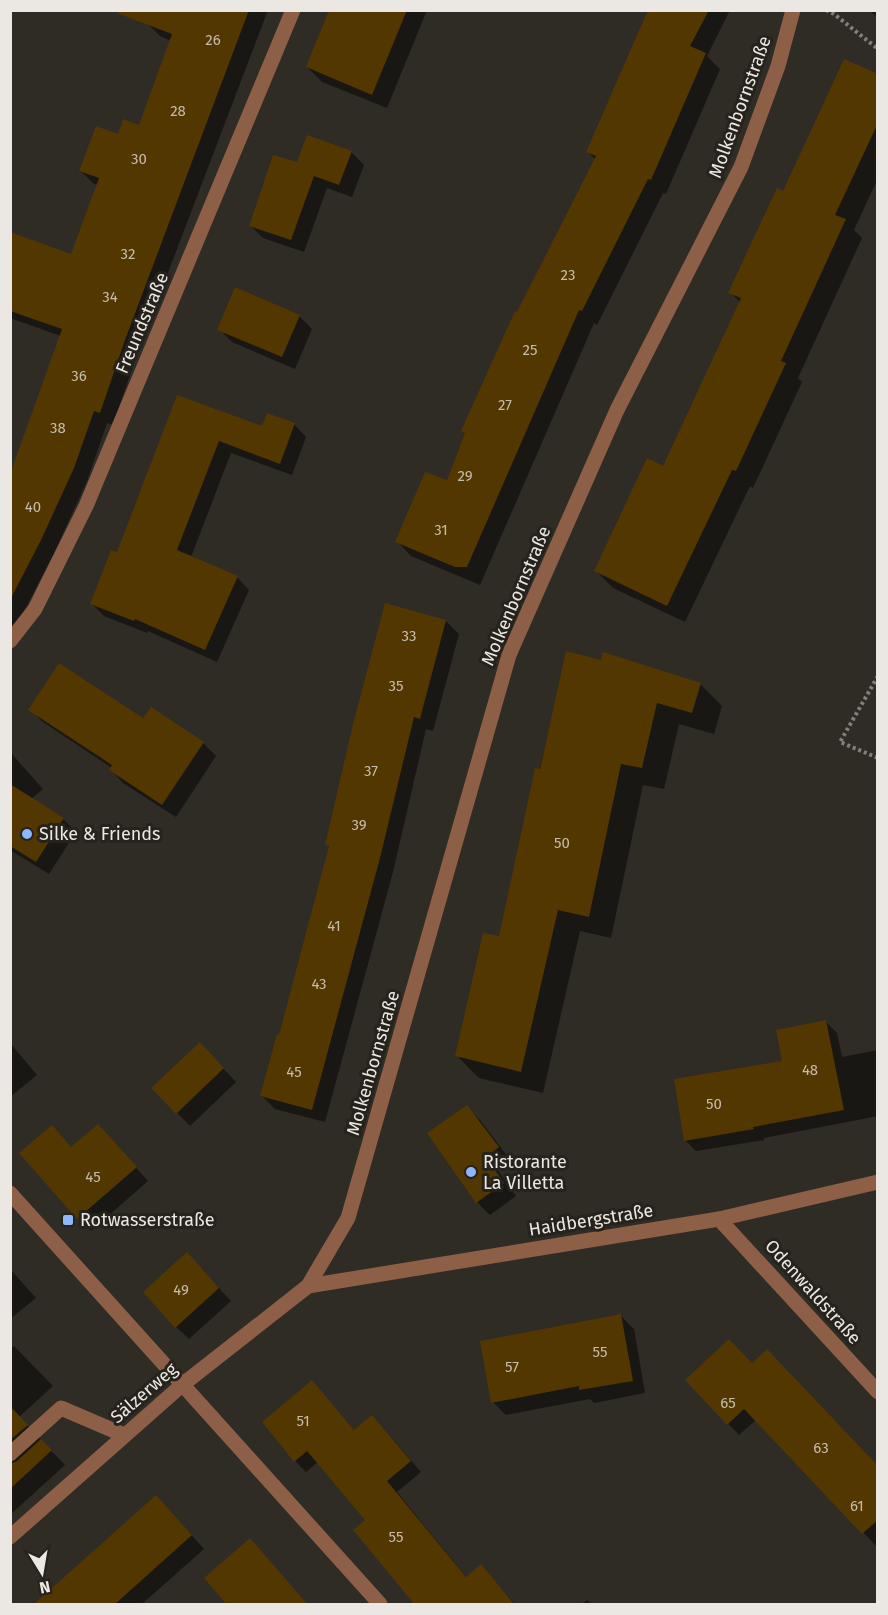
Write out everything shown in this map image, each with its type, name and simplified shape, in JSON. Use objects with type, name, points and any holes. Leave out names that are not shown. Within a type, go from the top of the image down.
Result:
[{"type":"street","name":"Freundstraße","points":[[10,641],[35,609],[86,506],[293,10]]},
{"type":"street","name":"Molkenbornstraße","points":[[308,1286],[348,1218],[509,655],[617,410],[741,167],[778,66],[793,10]]},
{"type":"street","name":"Haidbergstraße","points":[[308,1286],[719,1219],[878,1182]]},
{"type":"street","points":[[10,1193],[380,1605]]},
{"type":"street","name":"Odenwaldstraße","points":[[719,1219],[878,1392]]},
{"type":"street","name":"Sälzerweg","points":[[10,1537],[182,1385],[308,1286]]},
{"type":"street","points":[[10,1454],[61,1408],[124,1435]]},
{"type":"path","points":[[826,10],[835,12],[878,49]]},
{"type":"path","points":[[878,676],[840,742],[878,758]]},
{"type":"building","points":[[118,10],[249,10],[125,340],[100,413],[94,411],[74,468],[10,600],[10,474],[62,329],[10,311],[10,232],[71,254],[99,178],[79,171],[96,126],[118,134],[123,119],[139,125],[172,34],[117,13]]},
{"type":"building","points":[[329,10],[407,10],[372,95],[306,67]]},
{"type":"building","points":[[648,10],[709,10],[690,46],[706,53],[651,180],[648,179],[582,311],[579,310],[467,567],[455,567],[395,542],[425,472],[447,480],[465,433],[461,431],[515,311],[517,312],[596,156],[586,152]]},
{"type":"building","points":[[844,59],[878,74],[878,123],[835,215],[846,219],[781,361],[786,363],[736,471],[732,470],[667,606],[594,571],[647,458],[663,466],[741,298],[728,293],[777,188],[783,191]]},
{"type":"building","points":[[307,135],[352,151],[339,185],[314,176],[291,240],[249,226],[273,155],[297,162]]},
{"type":"building","points":[[235,287],[300,315],[282,357],[217,330]]},
{"type":"building","points":[[177,395],[262,426],[267,413],[295,423],[280,464],[219,441],[177,550],[238,576],[205,650],[135,619],[134,621],[90,604],[111,550],[117,552]]},
{"type":"building","points":[[385,603],[446,620],[420,719],[414,717],[380,858],[312,1110],[260,1096],[277,1034],[279,1035],[329,846],[325,845],[353,724]]},
{"type":"building","points":[[566,651],[601,660],[603,652],[701,683],[692,713],[657,703],[642,768],[621,764],[589,917],[558,910],[521,1072],[455,1056],[483,933],[499,936],[535,768],[540,769]]},
{"type":"building","points":[[59,663],[143,718],[151,707],[204,742],[162,805],[109,770],[112,765],[28,710]]},
{"type":"building","points":[[10,784],[64,818],[36,862],[10,846]]},
{"type":"building","points":[[826,1020],[844,1110],[684,1141],[674,1079],[782,1061],[776,1030]]},
{"type":"building","points":[[200,1042],[224,1068],[176,1114],[151,1088]]},
{"type":"building","points":[[467,1105],[499,1147],[486,1157],[504,1183],[476,1203],[427,1133]]},
{"type":"building","points":[[98,1124],[137,1167],[77,1219],[19,1153],[52,1125],[71,1147]]},
{"type":"building","points":[[187,1252],[219,1288],[175,1328],[143,1292]]},
{"type":"building","points":[[621,1314],[633,1381],[579,1390],[579,1386],[491,1403],[480,1341]]},
{"type":"building","points":[[729,1339],[752,1363],[767,1349],[878,1466],[878,1520],[862,1534],[744,1409],[727,1425],[685,1380]]},
{"type":"building","points":[[312,1380],[354,1430],[372,1415],[411,1461],[387,1481],[466,1577],[481,1564],[515,1605],[415,1605],[353,1530],[365,1520],[307,1451],[294,1462],[262,1422]]},
{"type":"building","points":[[10,1406],[28,1425],[10,1440]]},
{"type":"building","points":[[41,1439],[52,1450],[10,1489],[10,1464],[17,1461]]},
{"type":"building","points":[[156,1495],[192,1535],[114,1605],[33,1605]]},
{"type":"building","points":[[250,1538],[308,1605],[227,1605],[204,1578]]},
{"type":"place","name":"Silke & Friends","points":[[27,834]]},
{"type":"place","name":"Ristorante La Villetta","points":[[471,1172]]},
{"type":"place","name":"Rotwasserstraße","points":[[68,1220]]}]
